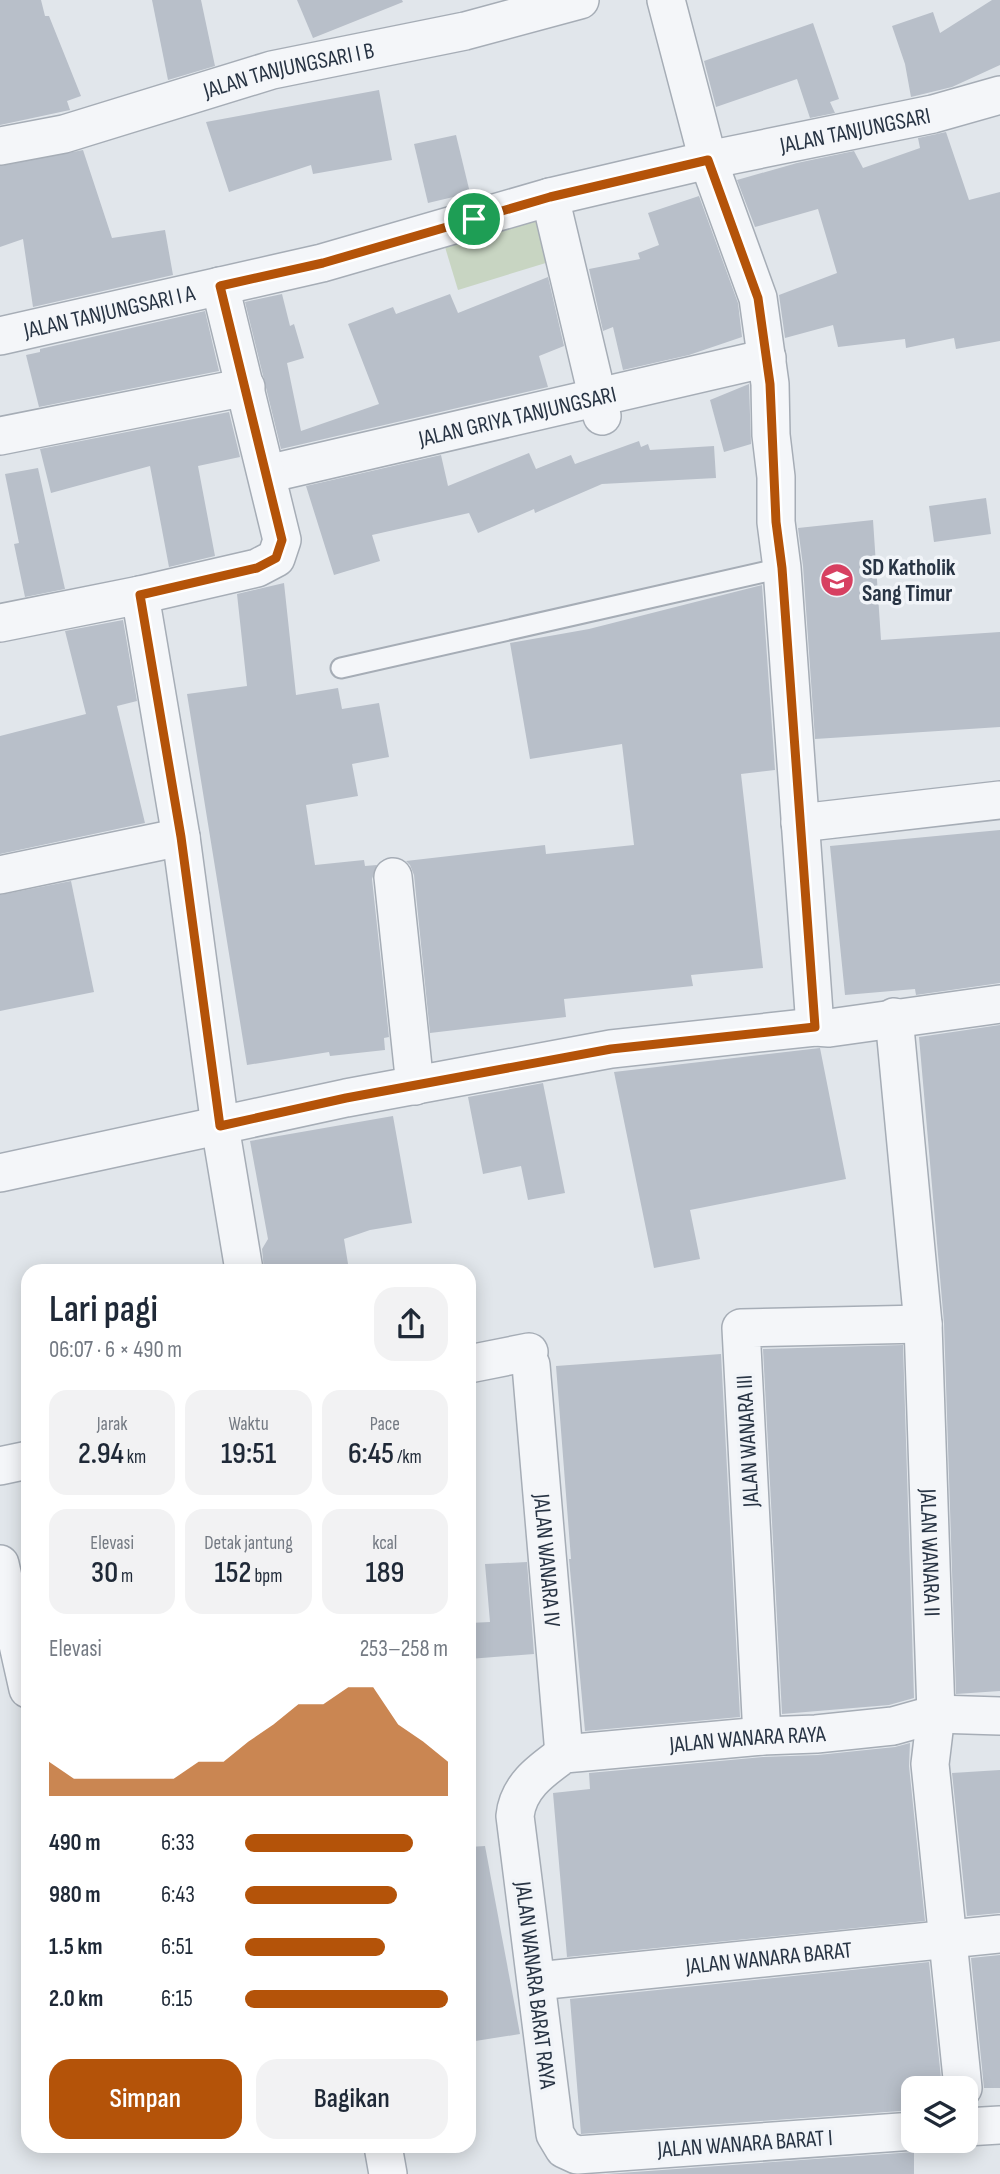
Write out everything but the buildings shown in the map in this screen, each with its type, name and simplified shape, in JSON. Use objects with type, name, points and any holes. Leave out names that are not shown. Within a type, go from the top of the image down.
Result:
[{"type":"street","name":"JALAN TANJUNGSARI I B","points":[[0,146],[64,134],[272,70],[465,31],[580,0]]},
{"type":"street","points":[[666,0],[708,160],[758,298],[768,371],[776,522],[782,568],[815,1027]]},
{"type":"street","name":"JALAN TANJUNGSARI","points":[[708,160],[933,114],[1000,94]]},
{"type":"street","name":"JALAN TANJUNGSARI I A","points":[[0,336],[323,263],[550,197],[708,160]]},
{"type":"street","points":[[550,197],[600,406]]},
{"type":"street","points":[[0,624],[257,568],[276,558],[282,540],[220,286]]},
{"type":"street","name":"JALAN GRIYA TANJUNGSARI","points":[[269,481],[768,371]]},
{"type":"street","points":[[0,436],[246,387]]},
{"type":"street","points":[[140,595],[181,837],[220,1126],[243,1264]]},
{"type":"street","points":[[800,823],[1000,800]]},
{"type":"street","points":[[0,875],[181,837]]},
{"type":"street","points":[[393,877],[415,1086]]},
{"type":"street","points":[[0,1173],[346,1098],[611,1049],[815,1027],[829,1028],[1000,1004]]},
{"type":"street","name":"JALAN WANARA II","points":[[894,1017],[923,1324],[936,1714],[930,1764],[962,2076]]},
{"type":"street","name":"JALAN WANARA III","points":[[761,1735],[741,1328],[923,1324]]},
{"type":"street","name":"JALAN WANARA IV","points":[[476,1363],[530,1358],[564,1754]]},
{"type":"street","points":[[0,1466],[21,1462]]},
{"type":"street","points":[[0,1564],[21,1658]]},
{"type":"street","name":"JALAN WANARA RAYA","points":[[564,1754],[761,1735],[816,1734],[893,1726],[936,1714],[1000,1716]]},
{"type":"street","name":"JALAN WANARA BARAT RAYA","points":[[564,1754],[538,1772],[516,1805],[515,1816],[555,2134],[564,2149],[577,2155]]},
{"type":"street","name":"JALAN WANARA BARAT","points":[[537,1981],[1000,1934]]},
{"type":"street","name":"JALAN WANARA BARAT I","points":[[577,2155],[901,2132]]},
{"type":"street","points":[[384,2153],[388,2174]]},
{"type":"lane","points":[[341,668],[782,568]]},
{"type":"green space","points":[[536,219],[549,262],[458,290],[445,247]]},
{"type":"place","name":"SD Katholik Sang Timur","points":[[837,580]]},
{"type":"route","points":[[708,160],[758,298],[767,358],[776,477],[776,522],[782,568],[815,1027],[611,1049],[346,1098],[220,1126],[181,837],[140,595],[257,568],[276,558],[282,540],[220,286],[323,263],[474,219],[550,197],[708,160]]}]
